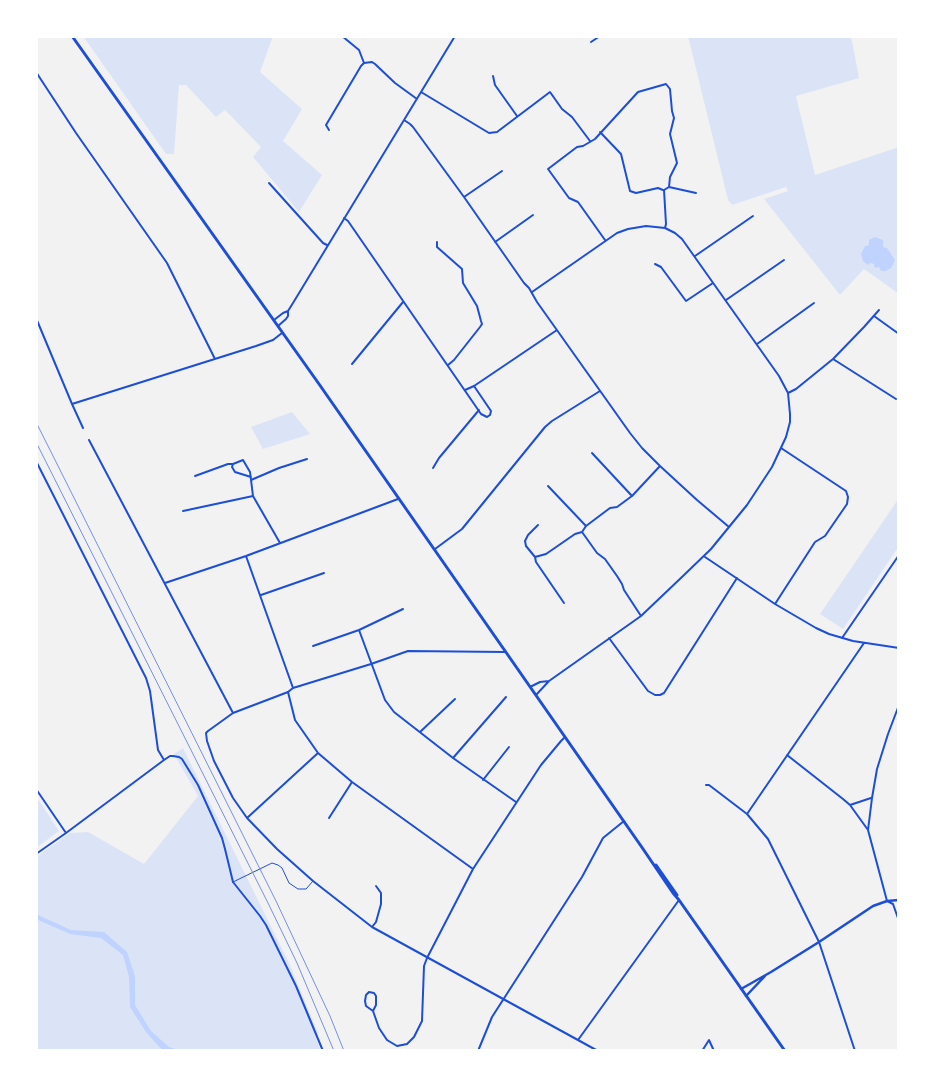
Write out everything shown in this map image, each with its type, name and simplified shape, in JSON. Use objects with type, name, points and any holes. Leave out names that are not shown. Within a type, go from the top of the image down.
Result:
[{"type":"main road","points":[[72,36],[274,320],[785,1051]]},
{"type":"street","points":[[329,130],[326,125],[364,62],[360,50],[342,36]]},
{"type":"street","points":[[278,326],[286,319],[288,311],[455,36]]},
{"type":"street","points":[[591,42],[600,36]]},
{"type":"street","points":[[364,62],[375,64],[395,83],[417,99]]},
{"type":"street","points":[[36,72],[76,133],[167,263],[214,359]]},
{"type":"street","points":[[493,76],[495,85],[517,116]]},
{"type":"street","points":[[605,240],[578,202],[569,198],[548,169],[577,147],[583,146],[595,138],[638,92],[666,84],[670,89],[674,118],[670,134],[677,163],[670,177],[669,186],[664,190]]},
{"type":"street","points":[[421,92],[489,133],[496,132],[550,92],[590,141]]},
{"type":"street","points":[[404,120],[412,127],[464,197],[630,433],[660,466],[729,528]]},
{"type":"street","points":[[600,132],[621,154],[630,191],[636,193],[658,188],[664,190]]},
{"type":"street","points":[[464,197],[502,171]]},
{"type":"street","points":[[269,183],[328,246]]},
{"type":"street","points":[[669,186],[696,193]]},
{"type":"street","points":[[664,190],[665,228]]},
{"type":"street","points":[[495,242],[533,216]]},
{"type":"street","points":[[695,256],[753,216]]},
{"type":"street","points":[[344,218],[404,301],[481,414],[487,417],[491,411],[474,386]]},
{"type":"street","points":[[532,292],[617,232],[637,227],[654,226],[665,228],[674,232],[682,239],[757,344],[779,376],[788,393],[790,406],[790,422],[781,448],[764,480],[729,528],[704,556],[641,616],[549,681],[536,695]]},
{"type":"street","points":[[437,242],[437,247],[462,269],[463,283],[478,306],[482,321],[480,328],[448,365]]},
{"type":"street","points":[[726,300],[784,260]]},
{"type":"street","points":[[655,264],[661,266],[686,301],[714,283]]},
{"type":"street","points":[[352,364],[404,301]]},
{"type":"street","points":[[757,344],[814,303]]},
{"type":"street","points":[[788,393],[796,389],[833,359],[878,310]]},
{"type":"street","points":[[274,320],[288,311]]},
{"type":"street","points":[[874,316],[899,334]]},
{"type":"street","points":[[36,318],[83,428]]},
{"type":"street","points":[[465,390],[474,386],[557,330]]},
{"type":"street","points":[[72,404],[273,340],[283,333]]},
{"type":"street","points":[[833,359],[896,399]]},
{"type":"street","points":[[434,550],[462,529],[545,427],[600,392]]},
{"type":"street","points":[[434,468],[439,458],[479,410]]},
{"type":"street","points":[[90,440],[234,713]]},
{"type":"street","points":[[775,604],[815,542],[825,536],[847,504],[848,497],[846,491],[781,448]]},
{"type":"street","points":[[592,452],[632,496]]},
{"type":"street","points":[[36,460],[146,678],[150,691],[158,750],[164,760]]},
{"type":"street","points":[[195,476],[243,460],[250,472],[253,496],[280,543]]},
{"type":"street","points":[[233,464],[234,472],[251,479],[307,460]]},
{"type":"street","points":[[535,556],[546,554],[575,534],[582,532],[586,526],[610,508],[618,507],[632,496],[660,466]]},
{"type":"street","points":[[548,486],[586,526]]},
{"type":"street","points":[[183,511],[253,496]]},
{"type":"street","points":[[165,583],[246,556],[399,499]]},
{"type":"street","points":[[538,525],[525,540],[526,546],[535,556],[536,562],[564,603]]},
{"type":"street","points":[[582,532],[597,554],[605,559],[617,576],[641,616]]},
{"type":"street","points":[[842,638],[899,555]]},
{"type":"street","points":[[246,556],[293,688]]},
{"type":"street","points":[[704,556],[775,604],[816,628],[842,638],[899,648]]},
{"type":"street","points":[[261,595],[324,573]]},
{"type":"street","points":[[609,638],[648,691],[655,695],[660,695],[664,693],[737,578]]},
{"type":"street","points":[[314,646],[359,630],[403,609]]},
{"type":"street","points":[[359,630],[385,700],[394,712],[453,758],[516,802]]},
{"type":"street","points":[[747,814],[864,642]]},
{"type":"street","points":[[505,652],[408,651],[293,688],[288,692],[234,713],[210,729],[206,733],[206,737],[220,774],[232,798],[247,818],[277,849],[313,881],[372,927],[598,1051]]},
{"type":"street","points":[[530,687],[540,682],[549,681]]},
{"type":"street","points":[[288,692],[295,720],[318,753],[352,782],[472,870]]},
{"type":"street","points":[[453,758],[506,697]]},
{"type":"street","points":[[420,732],[455,699]]},
{"type":"street","points":[[868,830],[877,768],[899,705]]},
{"type":"street","points":[[373,1011],[376,1004],[376,996],[374,993],[369,992],[366,995],[366,1006],[373,1011],[379,1028],[387,1040],[397,1046],[407,1044],[414,1037],[422,1021],[424,966],[427,958],[472,870],[541,765],[565,737]]},
{"type":"street","points":[[483,780],[509,747]]},
{"type":"street","points":[[247,818],[318,753]]},
{"type":"street","points":[[787,755],[843,798],[868,830],[887,901],[893,904],[899,921]]},
{"type":"street","points":[[36,854],[66,834],[164,760],[173,756],[182,759],[198,785],[222,838],[232,882],[266,925],[296,986],[323,1051]]},
{"type":"street","points":[[329,818],[352,782]]},
{"type":"street","points":[[706,785],[709,785],[747,814],[768,839],[819,942],[855,1051]]},
{"type":"street","points":[[36,789],[66,834]]},
{"type":"street","points":[[850,805],[872,798]]},
{"type":"street","points":[[478,1051],[492,1017],[582,877],[603,838],[624,821]]},
{"type":"street","points":[[372,927],[376,922],[381,904],[381,893],[376,886]]},
{"type":"street","points":[[578,1040],[679,900]]},
{"type":"street","points":[[741,989],[819,942],[873,906],[887,901],[899,900]]},
{"type":"street","points":[[746,996],[766,975]]},
{"type":"street","points":[[702,1051],[709,1040],[714,1051]]},
{"type":"lane","points":[[232,882],[267,865],[274,864],[282,868],[289,882],[298,890],[306,889],[313,881]]},
{"type":"shaded area","points":[[83,36],[273,36],[260,72],[302,109],[283,141],[322,175],[299,212],[253,157],[261,147],[225,110],[216,117],[186,85],[179,85],[174,154],[166,154]]},
{"type":"shaded area","points":[[688,36],[851,36],[859,78],[796,96],[815,175],[899,147],[899,294],[864,269],[840,295],[764,199],[788,191],[786,187],[732,205],[728,200]],"holes":[[[870,245],[894,260],[870,263],[865,246]]]},
{"type":"shaded area","points":[[292,412],[310,434],[263,449],[251,427]]},
{"type":"shaded area","points":[[899,498],[899,546],[843,629],[820,614]]},
{"type":"shaded area","points":[[183,748],[289,963],[318,1033],[315,1036],[321,1051],[36,1051],[36,857],[70,833],[88,832],[144,864],[198,796],[174,754]]},
{"type":"shaded area","points":[[36,796],[59,831],[36,848]]},
{"type":"water","points":[[875,237],[883,240],[883,247],[887,248],[895,260],[891,268],[885,271],[881,271],[879,267],[875,268],[874,264],[870,263],[868,265],[863,261],[861,254],[865,246],[869,245],[869,240]]},
{"type":"water","points":[[36,914],[71,930],[104,932],[127,952],[135,976],[135,1005],[151,1031],[169,1047],[181,1051],[163,1051],[146,1032],[130,1007],[129,977],[123,955],[101,938],[70,934],[36,919]]},
{"type":"railway","points":[[36,422],[276,901],[330,1016],[344,1051]]},
{"type":"railway","points":[[36,442],[269,905],[297,963],[334,1051]]}]
